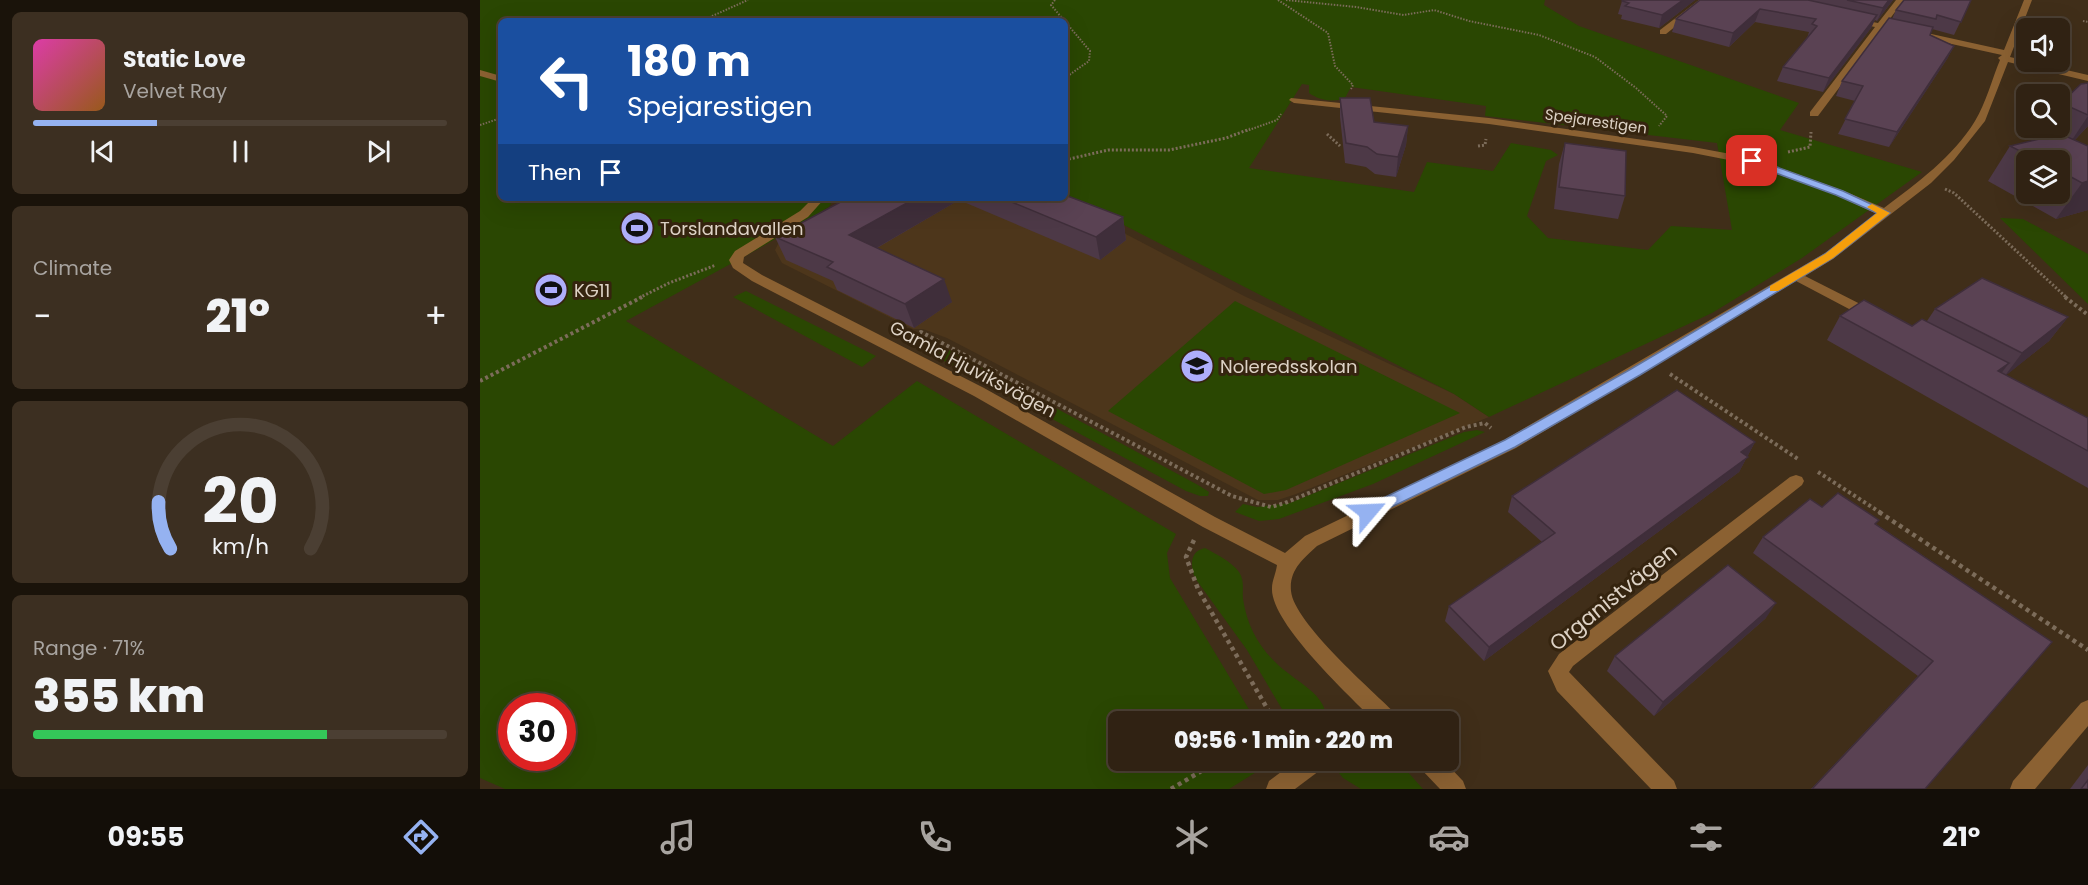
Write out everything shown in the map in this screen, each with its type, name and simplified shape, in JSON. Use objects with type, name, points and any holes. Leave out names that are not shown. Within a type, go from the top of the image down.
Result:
[{"type":"street","points":[[1663,32],[1704,0]]},
{"type":"street","points":[[1814,114],[1900,0]]},
{"type":"street","points":[[1376,711],[1308,639],[1284,602],[1281,590],[1287,562],[1311,541],[1510,444],[1829,256],[1927,181],[1950,158],[1980,121],[2028,0]]},
{"type":"street","points":[[1848,19],[2088,78]]},
{"type":"street","points":[[480,73],[498,78]]},
{"type":"street","name":"Spejarestigen","points":[[1294,100],[1489,121],[1752,161],[1840,193],[1885,213]]},
{"type":"street","points":[[735,260],[748,247],[804,214],[816,201]]},
{"type":"street","name":"Gamla Hjuviksvägen","points":[[735,260],[741,268],[757,278],[980,392],[1209,522],[1287,562]]},
{"type":"street","points":[[1796,276],[1884,322]]},
{"type":"street","name":"Organistvägen","points":[[1666,789],[1564,684],[1558,671],[1566,660],[1796,481]]},
{"type":"street","points":[[2021,789],[2088,710]]},
{"type":"street","points":[[1277,789],[1301,771]]},
{"type":"street","points":[[1438,771],[1455,789]]},
{"type":"path","points":[[709,18],[748,0]]},
{"type":"path","points":[[1055,0],[1051,5],[1062,18]]},
{"type":"path","points":[[1278,0],[1328,33],[1335,66],[1353,85],[1343,106]]},
{"type":"path","points":[[1286,0],[1356,7],[1404,15],[1434,10],[1469,21],[1539,35],[1595,57],[1636,88],[1667,116],[1646,144]]},
{"type":"path","points":[[2083,21],[2088,22]]},
{"type":"path","points":[[1068,25],[1090,51],[1089,61],[1068,76]]},
{"type":"path","points":[[1068,159],[1108,150],[1169,150],[1227,138],[1276,120],[1294,100]]},
{"type":"path","points":[[1752,161],[1776,152],[1799,151],[1810,147],[1814,114]]},
{"type":"path","points":[[480,125],[498,119]]},
{"type":"path","points":[[1327,134],[1340,146]]},
{"type":"path","points":[[1927,181],[1954,193],[2057,290],[2088,315]]},
{"type":"path","points":[[480,381],[669,283],[699,270],[735,260]]},
{"type":"path","points":[[897,349],[921,332],[1232,496],[1271,507],[1308,495],[1476,425],[1485,423],[1510,444]]},
{"type":"path","points":[[1652,362],[2088,650]]},
{"type":"path","points":[[1796,481],[1812,468]]},
{"type":"path","points":[[1209,522],[1193,540],[1186,557],[1192,575],[1269,711]]},
{"type":"path","points":[[1171,789],[1201,771]]},
{"type":"shaded area","name":"Noleredsskolan","points":[[858,201],[1063,201],[1244,296],[1454,394],[1489,417],[1296,494],[1278,500],[1258,500],[947,338],[923,329],[913,329],[782,263],[775,250],[778,244]]},
{"type":"green space","points":[[480,0],[1545,0],[1544,5],[1579,26],[1799,103],[1780,130],[1922,172],[1802,258],[1712,313],[1489,417],[1454,394],[1068,197],[1068,18],[498,18],[498,201],[832,201],[829,207],[758,249],[626,321],[833,446],[917,381],[1176,534],[1167,553],[1170,578],[1250,711],[1108,711],[1108,771],[1258,771],[1229,789],[505,789],[480,778]],"holes":[[[1302,84],[1309,85],[1309,93],[1326,100],[1335,100],[1345,98],[1351,87],[1486,106],[1485,116],[1717,143],[1732,230],[1671,226],[1648,250],[1548,238],[1527,216],[1546,161],[1558,155],[1551,150],[1511,143],[1493,171],[1427,162],[1414,192],[1249,168]]]},
{"type":"green space","points":[[2000,218],[2023,219],[2088,254],[2088,304]]},
{"type":"green space","points":[[746,291],[876,356],[862,367],[733,297]]},
{"type":"green space","points":[[1235,301],[1460,413],[1286,490],[1264,494],[1108,411]]},
{"type":"green space","points":[[943,347],[1198,485],[1209,492],[1208,496],[1186,491],[933,355]]},
{"type":"green space","points":[[1477,430],[1485,432],[1373,484],[1279,519],[1259,521],[1235,512],[1243,504],[1257,507],[1290,503],[1464,432]]},
{"type":"green space","points":[[1205,548],[1236,568],[1243,582],[1245,611],[1258,641],[1279,666],[1314,693],[1325,711],[1283,711],[1247,650],[1195,578],[1192,568],[1193,559],[1196,552]]},
{"type":"green space","points":[[1337,771],[1407,771],[1423,789],[1361,789],[1343,778]]},
{"type":"building","points":[[1623,0],[1683,0],[1662,15],[1625,6],[1629,3]]},
{"type":"building","points":[[1700,0],[1808,0],[1877,15],[1829,78],[1783,67],[1817,26],[1812,24],[1816,19],[1760,9],[1733,33],[1676,19]]},
{"type":"building","points":[[1847,0],[1889,0],[1883,8]]},
{"type":"building","points":[[1904,0],[1971,0],[1961,22],[1937,15],[1936,19],[1896,10]]},
{"type":"building","points":[[1889,18],[1933,27],[1930,35],[1954,46],[1897,132],[1845,119],[1863,86],[1842,81]]},
{"type":"building","points":[[2088,83],[2088,115],[2070,107],[2070,94],[2081,84]]},
{"type":"building","points":[[1340,98],[1370,98],[1374,122],[1408,126],[1398,157],[1377,154],[1367,147],[1346,143]]},
{"type":"building","points":[[2044,138],[2070,138],[2088,146],[2088,181],[2082,183],[2070,176],[2070,150],[2018,150],[2010,146]]},
{"type":"building","points":[[1565,143],[1626,151],[1625,196],[1559,187]]},
{"type":"building","points":[[1068,196],[1123,217],[1096,237],[1009,201],[1068,201]]},
{"type":"building","points":[[842,201],[911,201],[849,235],[944,279],[905,304],[827,267],[833,262],[775,237]]},
{"type":"building","points":[[1982,278],[2068,317],[2022,353],[1935,309]]},
{"type":"building","points":[[1864,300],[1912,326],[1922,319],[2009,363],[1998,371],[2088,418],[2088,451],[1840,316]]},
{"type":"building","points":[[1677,390],[1755,442],[1741,452],[1748,457],[1489,647],[1449,606],[1555,533],[1512,496]]},
{"type":"building","points":[[1838,493],[1879,520],[1875,524],[2052,642],[1925,789],[1812,789],[1933,661],[1763,537],[1810,499],[1822,507]]},
{"type":"building","points":[[1728,565],[1776,603],[1663,702],[1615,656]]},
{"type":"building","points":[[2088,780],[2088,789],[2081,789]]},
{"type":"slow traffic","points":[[1774,289],[1829,256],[1885,213],[1872,207]]},
{"type":"place","name":"Torslandavallen","points":[[637,228]]},
{"type":"place","name":"KG11","points":[[551,290]]},
{"type":"place","name":"Noleredsskolan","points":[[1197,366]]},
{"type":"route","points":[[1368,512],[1510,444],[1635,372],[1829,256],[1885,213],[1840,193],[1752,161]]}]
